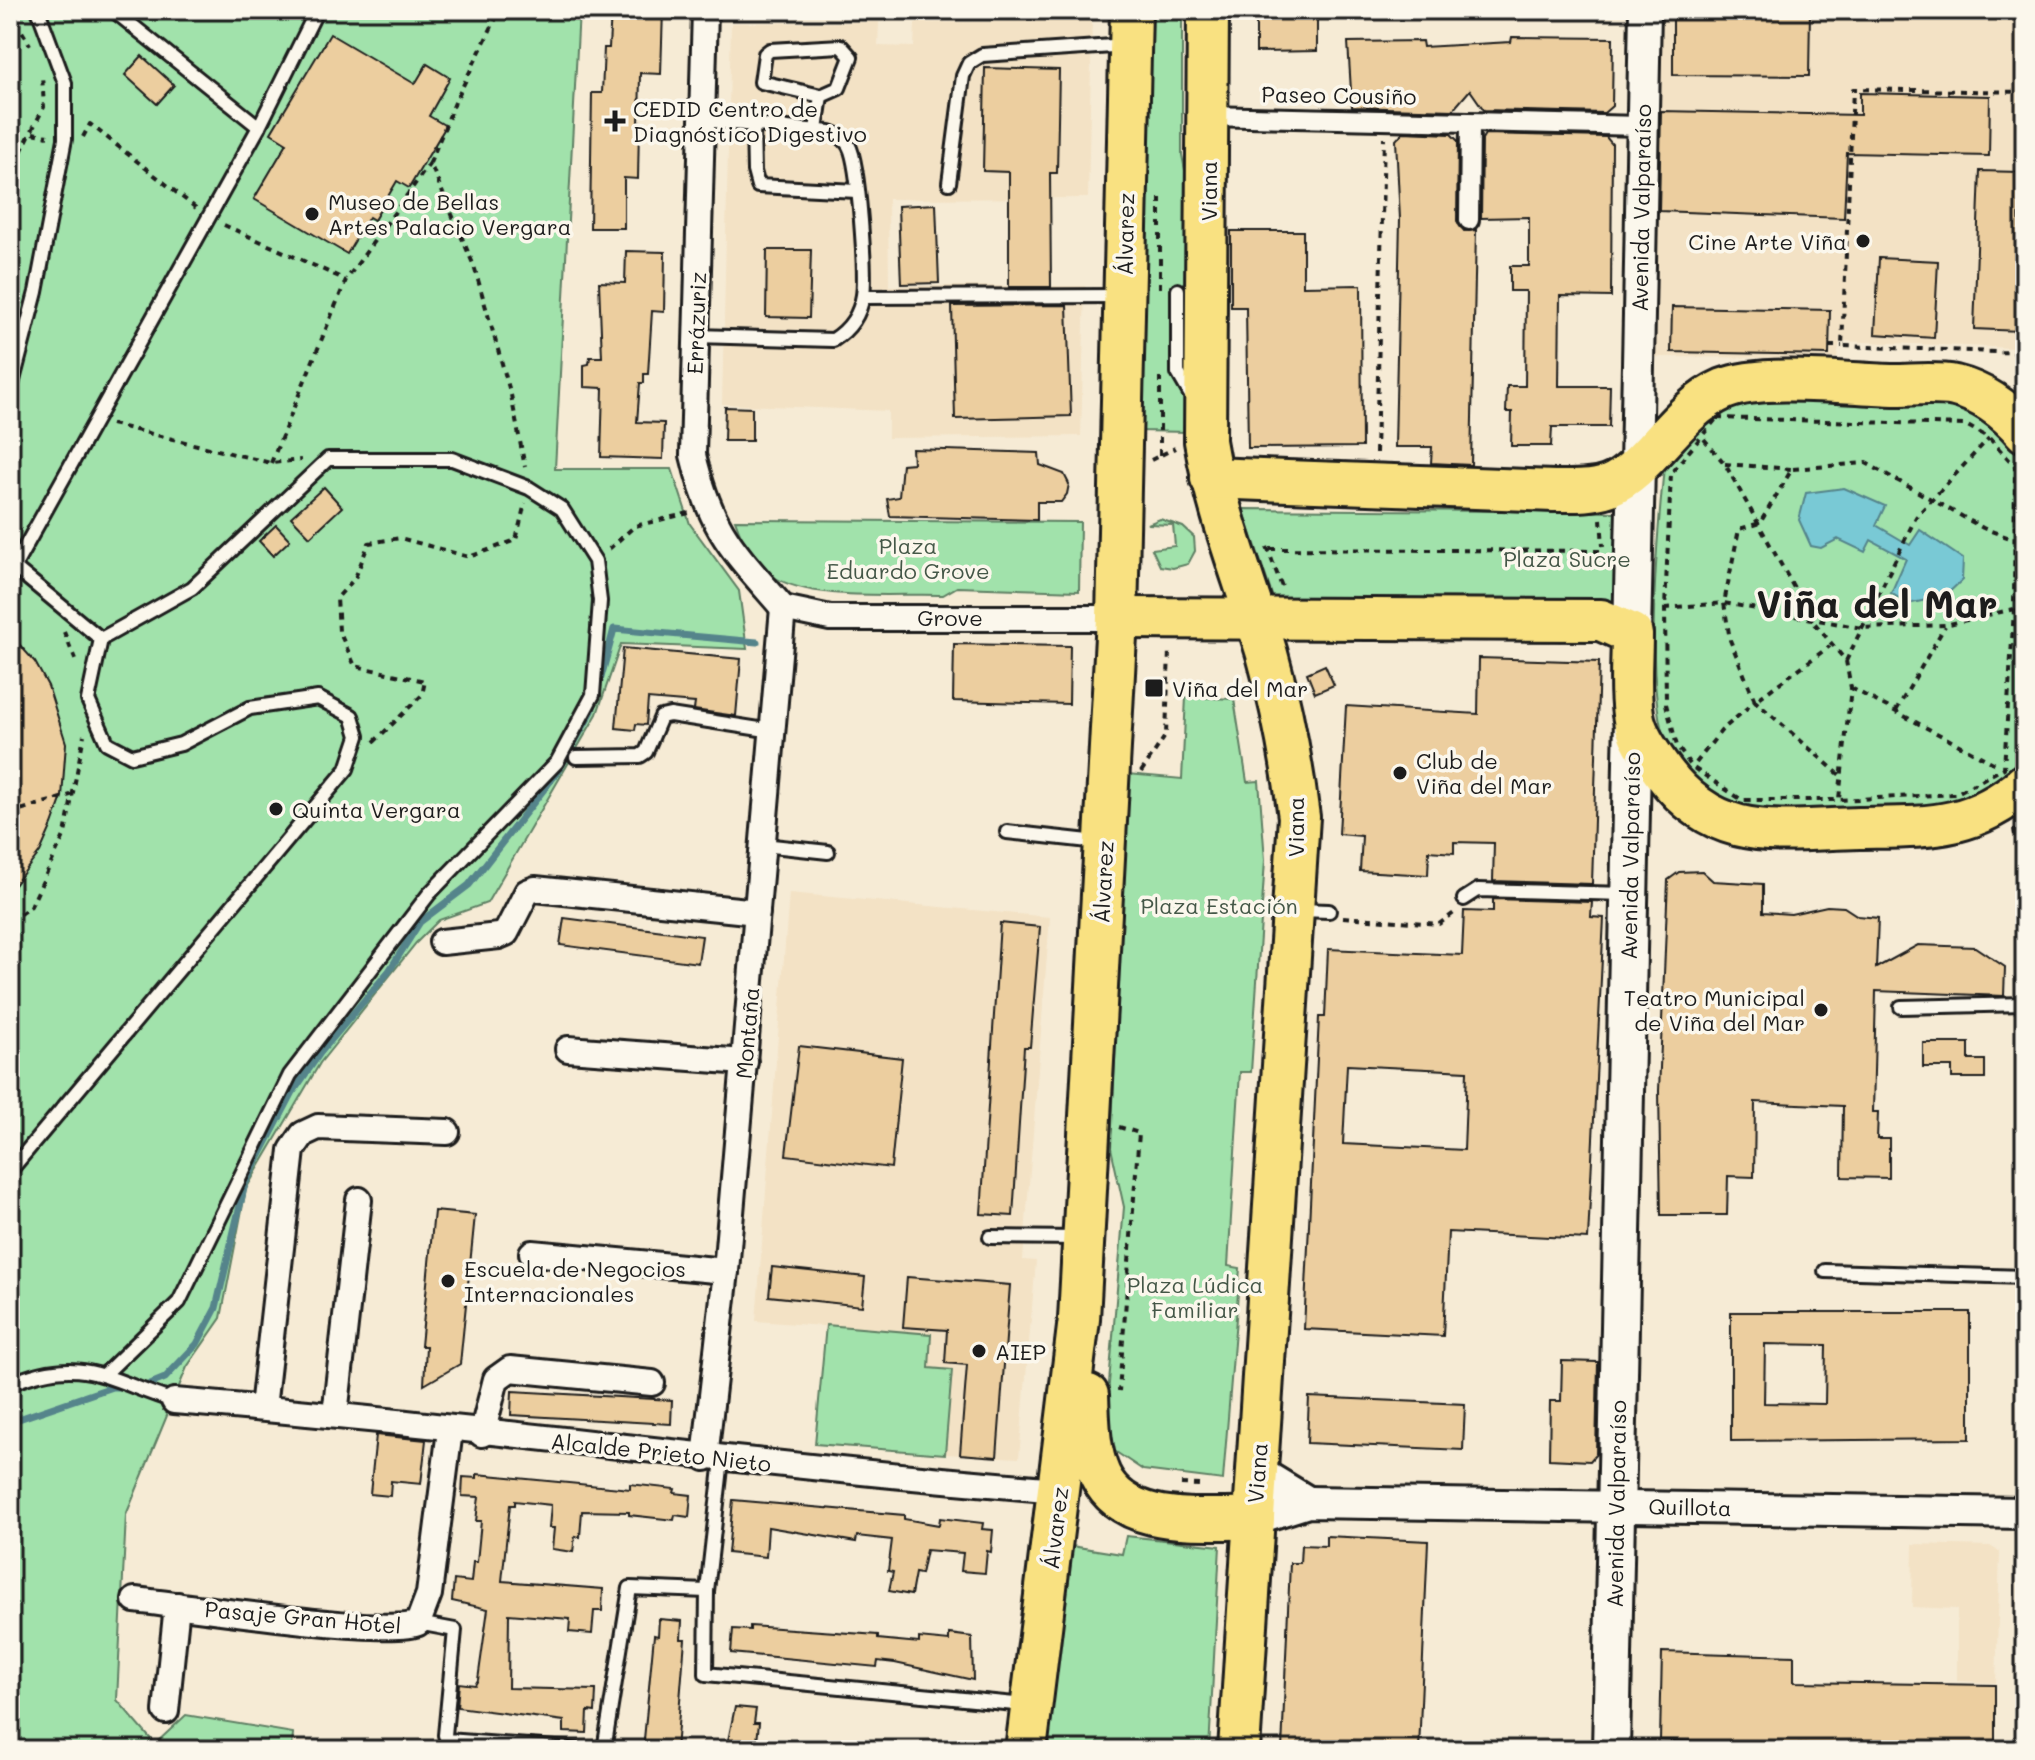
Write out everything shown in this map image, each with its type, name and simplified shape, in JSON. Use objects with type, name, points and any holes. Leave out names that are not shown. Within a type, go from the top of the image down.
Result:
[{"type":"main road","name":"Viana","points":[[1208,10],[1205,420],[1211,478],[1288,736],[1311,910],[1257,1471],[1239,1750]]},
{"type":"main road","name":"Álvarez","points":[[1026,1750],[1079,1319],[1117,618],[1142,296],[1130,27]]},
{"type":"main road","points":[[1211,478],[1554,491],[1599,488],[1612,485],[1687,430],[1702,401],[1727,388],[1766,382],[1953,386],[1986,397],[2007,435]]},
{"type":"main road","name":"Avenida Valparaíso","points":[[1611,1750],[1636,466]]},
{"type":"main road","points":[[1117,618],[1255,621],[1601,620],[1632,634]]},
{"type":"main road","points":[[1633,716],[1647,750],[1686,782],[1720,821],[1760,831],[1946,826],[1973,818],[2013,783]]},
{"type":"main road","points":[[1079,1319],[1092,1446],[1100,1476],[1121,1499],[1152,1515],[1254,1519]]},
{"type":"street","name":"Errázuriz","points":[[705,10],[693,455],[707,509],[724,541],[783,608]]},
{"type":"street","name":"Avenida Valparaíso","points":[[1636,466],[1645,10]]},
{"type":"street","name":"Paseo Cousiño","points":[[1207,116],[1642,126]]},
{"type":"street","points":[[1469,220],[1470,123]]},
{"type":"street","name":"Grove","points":[[783,608],[830,618],[1117,618]]},
{"type":"street","name":"Montaña","points":[[714,1458],[726,1271],[783,608]]},
{"type":"street","points":[[442,942],[506,933],[527,892],[535,889],[757,912]]},
{"type":"street","points":[[568,1049],[745,1062]]},
{"type":"street","points":[[263,1408],[292,1150],[303,1134],[318,1127],[447,1132]]},
{"type":"street","points":[[335,1415],[359,1200]]},
{"type":"street","points":[[532,1253],[726,1271]]},
{"type":"street","points":[[482,1434],[496,1379],[501,1372],[510,1369],[652,1383]]},
{"type":"street","name":"Alcalde Prieto Nieto","points":[[162,1397],[482,1434],[1060,1490]]},
{"type":"street","name":"Pasaje Gran Hotel","points":[[135,1600],[409,1628],[418,1623],[429,1594],[450,1430]]},
{"type":"street","points":[[1257,1471],[1308,1502]]},
{"type":"street","name":"Quillota","points":[[1254,1519],[1308,1502],[2025,1513]]},
{"type":"street","points":[[166,1711],[177,1605]]},
{"type":"lane","points":[[10,392],[36,292],[65,139],[65,83],[38,10]]},
{"type":"lane","points":[[113,10],[259,127]]},
{"type":"lane","points":[[101,639],[14,567],[259,127],[317,10]]},
{"type":"lane","points":[[949,183],[963,76],[969,63],[982,55],[1130,27]]},
{"type":"lane","points":[[841,46],[851,57],[839,88],[821,96],[765,86],[760,77],[765,54],[776,48],[841,46]]},
{"type":"lane","points":[[816,130],[821,96]]},
{"type":"lane","points":[[696,336],[833,340],[850,329],[863,297],[857,191],[851,149],[845,139],[816,130],[702,120]]},
{"type":"lane","points":[[753,125],[754,171],[758,186],[857,191]]},
{"type":"lane","points":[[1178,290],[1178,373],[1205,420]]},
{"type":"lane","points":[[863,297],[1142,296]]},
{"type":"lane","points":[[10,1171],[347,769],[358,736],[352,716],[318,698],[250,708],[181,744],[132,756],[107,743],[88,700],[101,639],[192,588],[328,459],[452,459],[529,488],[562,509],[595,561],[600,601],[593,695],[557,762],[429,894],[290,1075],[179,1302],[106,1373]]},
{"type":"lane","points":[[576,757],[640,756],[646,752],[661,717],[670,715],[773,731]]},
{"type":"lane","points":[[1007,832],[1106,842]]},
{"type":"lane","points":[[763,845],[828,852]]},
{"type":"lane","points":[[1464,899],[1478,890],[1629,894]]},
{"type":"lane","points":[[1901,1007],[2025,1004]]},
{"type":"lane","points":[[990,1237],[1083,1238]]},
{"type":"lane","points":[[1825,1271],[2025,1277]]},
{"type":"lane","points":[[10,1384],[35,1373],[63,1368],[106,1373],[162,1397]]},
{"type":"lane","points":[[714,1458],[706,1674],[1032,1706]]},
{"type":"lane","points":[[604,1750],[630,1588],[707,1591]]},
{"type":"lane","points":[[418,1623],[455,1630],[447,1740],[583,1750]]},
{"type":"path","points":[[271,463],[346,280],[430,163],[456,100],[500,10]]},
{"type":"path","points":[[10,11],[36,55]]},
{"type":"path","points":[[10,173],[44,107],[42,67]]},
{"type":"path","points":[[1842,346],[1853,89],[2025,92]]},
{"type":"path","points":[[1375,485],[1385,120]]},
{"type":"path","points":[[33,133],[81,140],[90,124],[209,218],[346,280]]},
{"type":"path","points":[[347,769],[422,695],[425,681],[355,666],[339,631],[337,598],[355,578],[369,543],[400,538],[469,557],[481,553],[516,540],[529,488],[511,395],[474,266],[430,163]]},
{"type":"path","points":[[1142,296],[1160,185]]},
{"type":"path","points":[[1829,346],[2023,353],[2025,321]]},
{"type":"path","points":[[1160,375],[1160,455]]},
{"type":"path","points":[[1686,782],[1666,704],[1665,608],[1671,473],[1687,430],[1717,418],[1966,425],[2007,435]]},
{"type":"path","points":[[98,421],[271,463],[328,459]]},
{"type":"path","points":[[1687,430],[1725,464],[1812,620],[1830,646],[1846,661],[1851,688],[1839,800]]},
{"type":"path","points":[[1846,661],[1916,517],[1930,500],[2007,435]]},
{"type":"path","points":[[2007,435],[2015,466],[2015,835],[2025,835]]},
{"type":"path","points":[[1725,464],[1792,469],[1866,463],[1983,528],[2015,540]]},
{"type":"path","points":[[1792,469],[1760,523],[1739,529],[1724,603],[1730,640],[1755,701],[1840,775]]},
{"type":"path","points":[[1599,488],[1603,565]]},
{"type":"path","points":[[595,561],[635,526],[707,509]]},
{"type":"path","points":[[1268,549],[1603,551]]},
{"type":"path","points":[[1665,608],[1724,603],[1862,628],[1945,625],[2014,609]]},
{"type":"path","points":[[1896,711],[1945,625]]},
{"type":"path","points":[[10,921],[31,906],[65,834],[74,794],[88,700],[70,643]]},
{"type":"path","points":[[1686,782],[1721,731],[1755,701],[1830,646]]},
{"type":"path","points":[[1137,778],[1166,735],[1169,650]]},
{"type":"path","points":[[1851,688],[1896,711],[2013,783]]},
{"type":"path","points":[[1686,782],[1742,800],[1839,800],[1955,794],[2013,783]]},
{"type":"path","points":[[10,813],[74,794]]},
{"type":"path","points":[[1119,1127],[1139,1133],[1119,1393]]},
{"type":"path","points":[[1171,1484],[1201,1485]]},
{"type":"shaded area","points":[[1658,10],[2025,10],[2020,341],[2016,348],[1840,341],[1837,358],[1652,357]]},
{"type":"shaded area","points":[[1092,20],[1088,198],[888,199],[889,286],[1085,286],[1081,436],[888,438],[888,411],[722,404],[731,23],[879,22],[878,46],[914,47],[915,23]]},
{"type":"shaded area","points":[[789,893],[1050,917],[1023,1260],[1036,1261],[1019,1458],[945,1454],[952,1371],[929,1368],[931,1334],[756,1321]]},
{"type":"shaded area","points":[[1913,1544],[1990,1546],[2000,1552],[1996,1683],[1957,1681],[1957,1609],[1912,1607]]},
{"type":"green space","name":"Quinta Vergara","points":[[10,10],[579,10],[555,469],[672,469],[690,524],[739,591],[747,649],[621,644],[597,714],[487,903],[439,920],[416,943],[320,1063],[246,1189],[221,1318],[187,1367],[126,1515],[117,1700],[155,1744],[186,1715],[293,1733],[292,1750],[10,1750]]},
{"type":"green space","points":[[1151,10],[1182,10],[1182,155],[1193,212],[1188,432],[1140,431]]},
{"type":"green space","points":[[1769,393],[1884,394],[1948,400],[1972,406],[1994,419],[2023,458],[2024,728],[2014,769],[1962,805],[1740,813],[1690,778],[1668,749],[1660,722],[1654,649],[1656,564],[1665,457],[1706,415]]},
{"type":"green space","name":"Plaza Sucre","points":[[1243,509],[1619,512],[1615,605],[1273,598]]},
{"type":"green space","points":[[1160,519],[1183,527],[1194,537],[1195,551],[1188,564],[1173,568],[1160,566],[1152,549],[1175,546],[1173,525],[1148,524]]},
{"type":"green space","name":"Plaza Eduardo Grove","points":[[735,520],[1080,522],[1079,591],[957,587],[943,595],[878,595],[809,590],[789,584],[766,571],[749,551]]},
{"type":"green space","points":[[1186,697],[1234,699],[1247,782],[1259,781],[1265,860],[1251,1072],[1240,1072],[1228,1266],[1240,1268],[1223,1480],[1143,1470],[1107,1446],[1105,1430],[1124,1207],[1111,1148],[1128,774],[1182,779]]},
{"type":"green space","points":[[826,1325],[931,1334],[929,1368],[952,1370],[945,1454],[815,1444]]},
{"type":"green space","points":[[1126,1536],[1220,1546],[1209,1750],[1045,1750],[1071,1546],[1122,1554]]},
{"type":"water","points":[[1844,488],[1885,506],[1876,525],[1910,545],[1920,530],[1963,559],[1962,580],[1945,596],[1908,604],[1891,593],[1906,559],[1871,540],[1865,552],[1838,539],[1821,548],[1811,546],[1799,520],[1806,493]]},
{"type":"building","points":[[611,10],[663,10],[661,74],[640,73],[638,179],[624,178],[624,228],[590,228],[592,93],[602,93],[604,48],[609,48]]},
{"type":"building","points":[[1673,10],[1810,10],[1809,76],[1673,75]]},
{"type":"building","points":[[1256,17],[1317,17],[1317,51],[1256,52]]},
{"type":"building","points":[[330,34],[415,84],[427,64],[450,78],[429,116],[446,126],[409,188],[397,181],[374,220],[369,217],[347,254],[254,199],[287,143],[271,133]]},
{"type":"building","points":[[1512,37],[1613,38],[1612,106],[1604,113],[1484,110],[1470,90],[1453,110],[1352,107],[1348,42],[1422,41],[1423,47],[1511,42]]},
{"type":"building","points":[[142,56],[174,85],[157,104],[125,75]]},
{"type":"building","points":[[985,68],[1059,70],[1057,173],[1050,173],[1051,287],[1009,287],[1009,172],[983,171]]},
{"type":"building","points":[[1860,93],[1990,96],[1989,156],[1847,153],[1844,218],[1659,211],[1661,111],[1860,115]]},
{"type":"building","points":[[1403,132],[1451,134],[1458,141],[1457,221],[1464,231],[1476,230],[1471,465],[1431,463],[1432,447],[1395,447],[1400,219],[1396,140]]},
{"type":"building","points":[[1485,134],[1606,137],[1612,144],[1611,297],[1560,296],[1559,386],[1610,386],[1609,427],[1552,427],[1551,446],[1511,446],[1512,412],[1506,412],[1507,386],[1525,386],[1526,291],[1510,291],[1510,266],[1529,266],[1529,217],[1481,218],[1482,139]]},
{"type":"building","points":[[1980,171],[2019,172],[2020,331],[1974,329]]},
{"type":"building","points":[[936,204],[939,283],[901,284],[898,206]]},
{"type":"building","points":[[1231,231],[1303,231],[1303,286],[1361,285],[1362,447],[1248,448],[1246,307],[1231,307]]},
{"type":"building","points":[[767,250],[811,250],[809,318],[766,317]]},
{"type":"building","points":[[626,251],[665,252],[664,312],[652,311],[648,374],[644,374],[644,383],[640,383],[637,422],[664,423],[663,459],[601,457],[603,388],[584,387],[584,365],[589,364],[590,357],[602,357],[599,282],[625,283]]},
{"type":"building","points":[[1879,258],[1938,261],[1934,338],[1875,334]]},
{"type":"building","points":[[1067,305],[1071,416],[955,419],[952,306]]},
{"type":"building","points":[[1672,307],[1830,310],[1829,355],[1671,352]]},
{"type":"building","points":[[725,407],[752,408],[752,441],[724,441]]},
{"type":"building","points":[[912,449],[1039,453],[1040,465],[1064,474],[1069,484],[1067,494],[1061,502],[1037,502],[1037,520],[890,516],[887,499],[899,497],[902,464],[913,463]]},
{"type":"building","points":[[324,487],[342,507],[310,537],[291,517]]},
{"type":"building","points":[[276,525],[290,540],[273,556],[259,541]]},
{"type":"building","points":[[10,634],[35,662],[48,686],[66,743],[62,797],[52,825],[40,852],[10,890]]},
{"type":"building","points":[[954,644],[1070,646],[1069,704],[953,701]]},
{"type":"building","points":[[623,648],[741,659],[736,716],[694,710],[695,703],[648,699],[646,725],[636,724],[635,730],[616,728]]},
{"type":"building","points":[[1479,658],[1599,662],[1592,884],[1493,881],[1494,843],[1454,842],[1454,853],[1429,851],[1428,875],[1360,871],[1362,836],[1339,834],[1346,706],[1478,714]]},
{"type":"building","points":[[1325,665],[1334,685],[1315,693],[1307,673]]},
{"type":"building","points":[[1702,871],[1713,881],[1763,884],[1763,912],[1791,914],[1827,906],[1844,907],[1858,916],[1878,918],[1876,968],[1918,945],[1975,947],[2005,967],[2004,996],[1876,991],[1873,1112],[1878,1112],[1877,1139],[1889,1139],[1889,1178],[1842,1177],[1843,1106],[1755,1102],[1754,1177],[1728,1176],[1727,1215],[1661,1215],[1659,1091],[1668,880],[1679,872]]},
{"type":"building","points":[[1493,899],[1592,902],[1591,917],[1604,918],[1588,1239],[1448,1232],[1443,1336],[1304,1329],[1319,1017],[1325,1017],[1328,949],[1462,955],[1464,911],[1493,912]],"holes":[[[1347,1065],[1467,1071],[1464,1150],[1343,1144]]]},
{"type":"building","points":[[564,918],[702,936],[698,963],[560,945]]},
{"type":"building","points":[[1000,923],[1040,927],[1030,1047],[1024,1047],[1013,1216],[981,1214]]},
{"type":"building","points":[[1923,1043],[1969,1043],[1969,1060],[1985,1060],[1985,1078],[1952,1078],[1952,1067],[1923,1067]]},
{"type":"building","points":[[799,1046],[902,1058],[891,1168],[786,1155]]},
{"type":"building","name":"Escuela de Negocios Internacionales","points":[[434,1211],[475,1215],[460,1364],[424,1385],[426,1346],[421,1346]]},
{"type":"building","points":[[772,1267],[865,1277],[862,1306],[769,1296]]},
{"type":"building","points":[[907,1277],[1010,1285],[997,1457],[960,1454],[967,1365],[945,1363],[947,1330],[903,1327]]},
{"type":"building","points":[[1731,1312],[1970,1312],[1970,1439],[1731,1441]],"holes":[[[1765,1344],[1826,1345],[1825,1404],[1764,1403]]]},
{"type":"building","points":[[1562,1361],[1598,1362],[1596,1454],[1590,1461],[1549,1459],[1550,1401],[1561,1401]]},
{"type":"building","points":[[512,1391],[672,1400],[671,1424],[511,1415]]},
{"type":"building","points":[[1309,1397],[1465,1404],[1463,1450],[1307,1443]]},
{"type":"building","points":[[376,1435],[426,1440],[421,1484],[391,1481],[390,1496],[370,1494]]},
{"type":"building","points":[[477,1474],[630,1489],[630,1484],[675,1489],[674,1493],[691,1495],[689,1517],[675,1515],[674,1520],[629,1515],[629,1512],[582,1511],[580,1537],[575,1536],[573,1552],[552,1549],[554,1528],[549,1528],[551,1505],[515,1501],[515,1505],[510,1505],[502,1581],[603,1589],[602,1611],[594,1611],[592,1634],[569,1632],[570,1619],[509,1614],[508,1688],[596,1690],[595,1712],[588,1711],[587,1733],[564,1732],[564,1721],[457,1707],[459,1683],[475,1685],[478,1680],[488,1609],[452,1601],[454,1580],[471,1582],[473,1562],[477,1562],[481,1521],[476,1521],[479,1497],[462,1496],[463,1477],[477,1478]]},
{"type":"building","points":[[733,1500],[904,1515],[904,1519],[939,1525],[940,1518],[983,1523],[982,1529],[993,1530],[991,1552],[987,1551],[985,1573],[961,1571],[963,1553],[926,1550],[921,1574],[915,1573],[911,1595],[889,1591],[893,1572],[888,1571],[892,1540],[857,1536],[856,1542],[768,1527],[766,1557],[728,1553]]},
{"type":"building","points":[[1326,1536],[1428,1541],[1419,1750],[1282,1750],[1290,1563],[1300,1563],[1301,1545],[1326,1546]]},
{"type":"building","points":[[659,1619],[682,1621],[681,1639],[685,1639],[676,1750],[643,1750],[654,1635],[658,1636]]},
{"type":"building","points":[[750,1626],[878,1635],[878,1639],[919,1643],[919,1638],[949,1641],[949,1634],[972,1637],[973,1680],[878,1661],[877,1667],[731,1653],[733,1629],[750,1630]]},
{"type":"building","points":[[1662,1652],[1794,1656],[1794,1682],[1995,1685],[1995,1750],[1818,1750],[1818,1745],[1660,1740]]},
{"type":"building","points":[[735,1707],[756,1709],[754,1723],[759,1723],[756,1750],[726,1750]]},
{"type":"waterway","points":[[143,1387],[165,1378],[197,1344],[216,1308],[245,1184],[293,1092],[320,1053],[389,971],[420,922],[469,885],[559,770],[592,711],[614,629],[757,642]]},
{"type":"waterway","points":[[10,1422],[112,1387],[126,1387]]},
{"type":"place","name":"CEDID Centro de Diagnóstico Digestivo","points":[[615,121]]},
{"type":"place","name":"Museo de Bellas Artes Palacio Vergara","points":[[312,214]]},
{"type":"place","name":"Cine Arte Viña","points":[[1863,241]]},
{"type":"place","name":"Viña del Mar","points":[[1154,688]]},
{"type":"place","name":"Club de Viña del Mar","points":[[1400,773]]},
{"type":"place","name":"Quinta Vergara","points":[[276,809]]},
{"type":"place","name":"Teatro Municipal de Viña del Mar","points":[[1821,1010]]},
{"type":"place","name":"Escuela de Negocios Internacionales","points":[[448,1281]]},
{"type":"place","name":"AIEP","points":[[979,1351]]},
{"type":"district","name":"Viña del Mar","points":[[1877,603]]},
{"type":"park label","name":"Plaza Estación","points":[[1219,905]]},
{"type":"park label","name":"Plaza Lúdica Familiar","points":[[1195,1296]]}]
